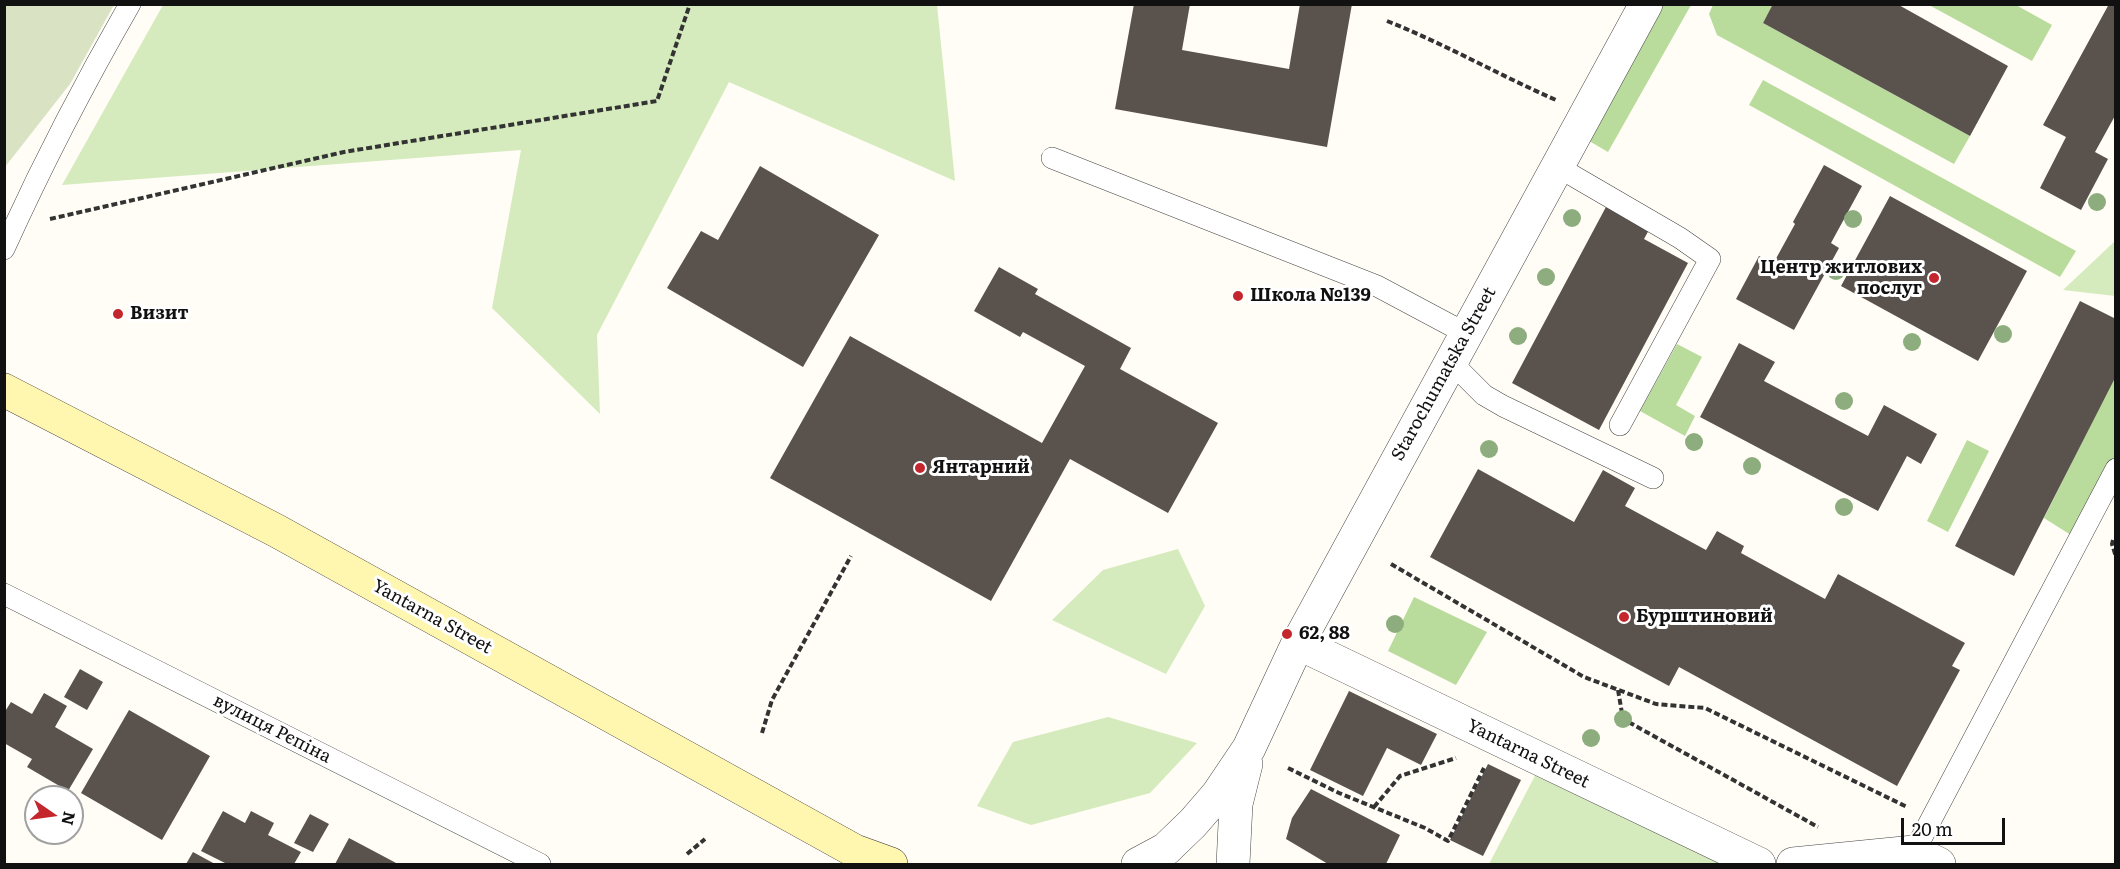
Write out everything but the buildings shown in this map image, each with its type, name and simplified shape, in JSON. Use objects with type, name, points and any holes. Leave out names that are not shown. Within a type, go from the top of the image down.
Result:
[{"type":"main road","name":"Yantarna Street","points":[[4,390],[277,531],[861,858],[891,864]]},
{"type":"street","name":"Starochumatska Street","points":[[1138,864],[1166,849],[1193,823],[1218,794],[1249,748],[1298,643],[1646,4]]},
{"type":"street","name":"Yantarna Street","points":[[1298,643],[1741,861]]},
{"type":"street","name":"Starochumatska Street","points":[[1233,864],[1236,804],[1249,748]]},
{"type":"street","points":[[1794,864],[1926,858]]},
{"type":"lane","points":[[4,249],[35,180],[87,78],[130,4]]},
{"type":"lane","points":[[1052,158],[1377,286],[1467,334]]},
{"type":"lane","points":[[1557,167],[1680,238],[1710,259],[1620,425]]},
{"type":"lane","points":[[1451,362],[1484,395],[1503,406],[1653,478]]},
{"type":"lane","points":[[1926,858],[1932,819],[2115,469]]},
{"type":"lane","name":"вулиця Рєпіна","points":[[4,594],[540,864]]},
{"type":"path","points":[[14,227],[344,152],[657,100],[690,4]]},
{"type":"path","points":[[1387,21],[1425,36],[1496,73],[1562,103]]},
{"type":"path","points":[[2115,534],[2112,544],[2115,557]]},
{"type":"path","points":[[762,733],[772,700],[850,556]]},
{"type":"path","points":[[1391,564],[1584,677],[1656,704],[1705,708],[1932,819]]},
{"type":"path","points":[[1618,690],[1623,719],[1820,828]]},
{"type":"path","points":[[1374,807],[1400,776],[1464,755]]},
{"type":"path","points":[[1288,768],[1340,793],[1425,828],[1448,841],[1487,764]]},
{"type":"path","points":[[687,854],[705,839]]},
{"type":"green space","points":[[5,4],[114,5],[70,84],[5,167]]},
{"type":"green space","points":[[163,5],[937,5],[955,181],[729,82],[597,335],[600,414],[492,308],[521,150],[62,185]]},
{"type":"green space","points":[[1659,5],[1691,5],[1608,152],[1584,138]]},
{"type":"green space","points":[[1713,5],[1773,5],[1763,23],[1970,136],[1954,164],[1717,35],[1709,14]]},
{"type":"green space","points":[[1929,5],[2016,5],[2052,25],[2032,61]]},
{"type":"green space","points":[[1763,80],[2076,251],[2060,277],[1749,105]]},
{"type":"green space","points":[[2115,241],[2115,296],[2063,290]]},
{"type":"green space","points":[[1677,344],[1702,357],[1676,405],[1695,416],[1685,436],[1640,411]]},
{"type":"green space","points":[[2115,376],[2115,461],[2074,537],[2044,518]]},
{"type":"green space","points":[[1967,440],[1989,451],[1948,532],[1927,521]]},
{"type":"green space","points":[[1178,549],[1205,606],[1166,674],[1052,620],[1103,570]]},
{"type":"green space","points":[[1414,597],[1487,632],[1456,685],[1388,651]]},
{"type":"green space","points":[[1108,717],[1197,743],[1150,793],[1031,825],[977,806],[1013,742]]},
{"type":"green space","points":[[1539,768],[1723,855],[1719,864],[1489,864]]},
{"type":"place","name":"Центр житлових послуг","points":[[1934,278]]},
{"type":"place","name":"Школа №139","points":[[1238,296]]},
{"type":"place","name":"Визит","points":[[118,314]]},
{"type":"place","name":"Янтарний","points":[[920,468]]},
{"type":"place","name":"Бурштиновий","points":[[1624,617]]},
{"type":"place","name":"62, 88","points":[[1287,634]]}]
